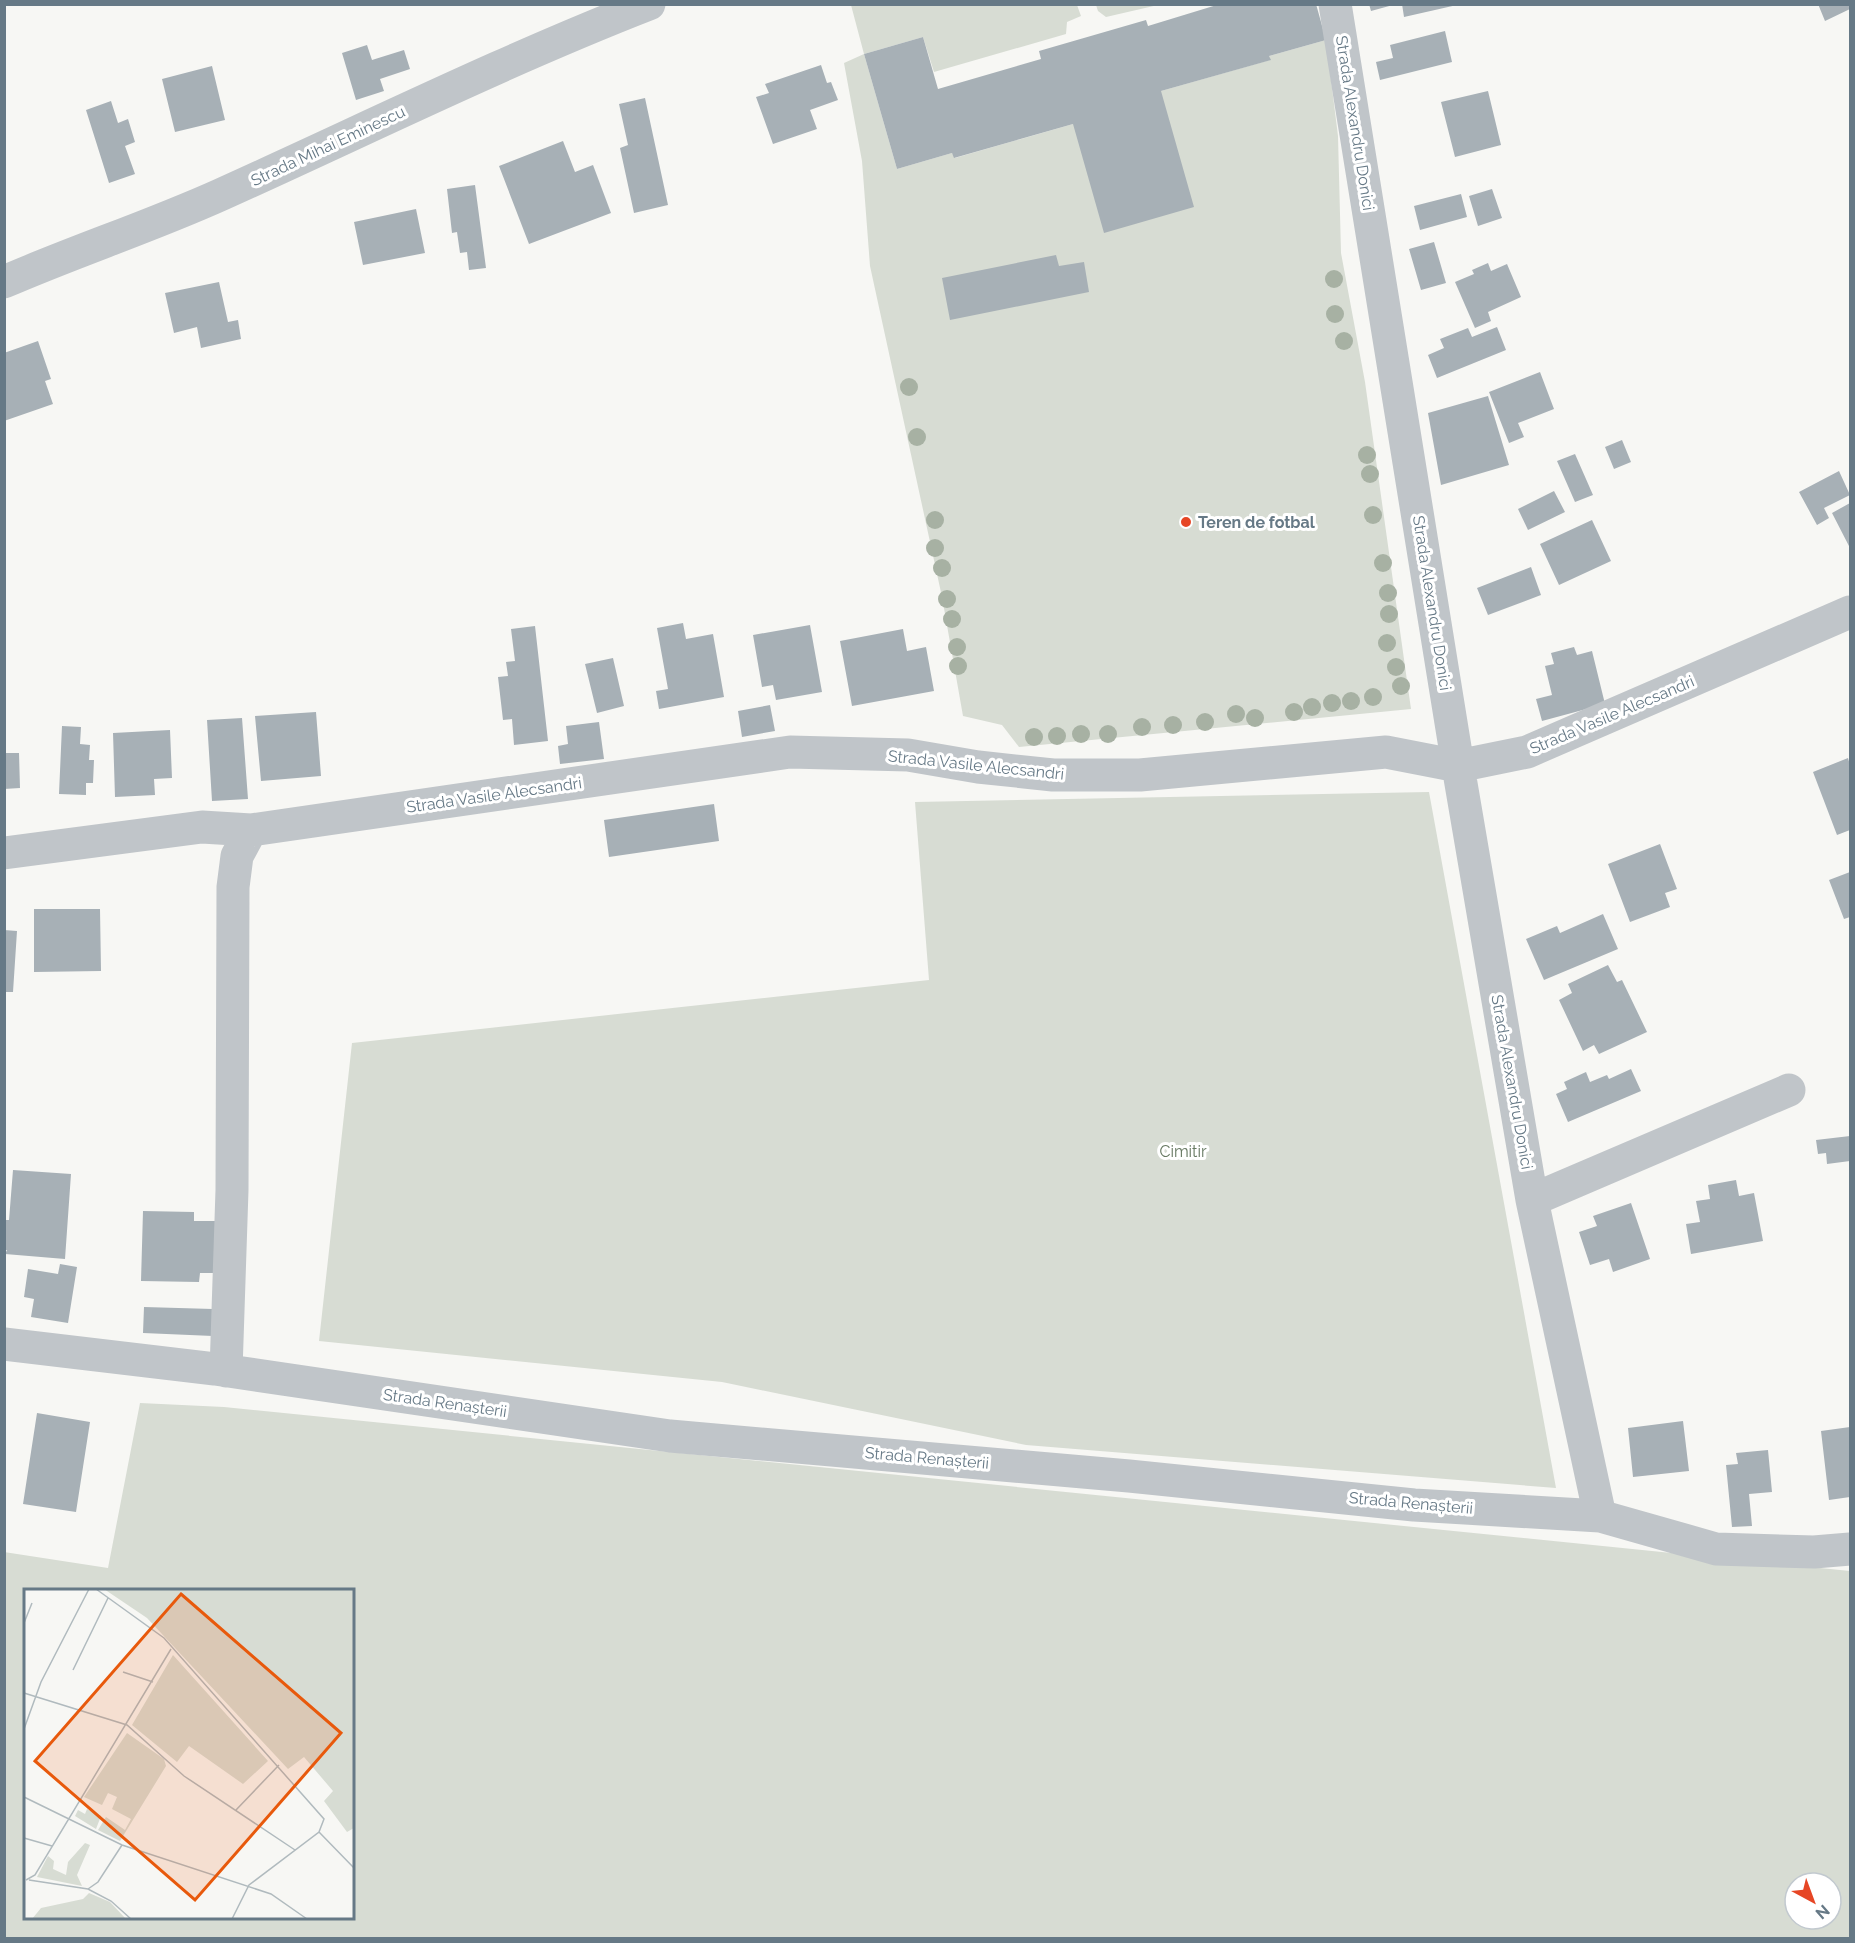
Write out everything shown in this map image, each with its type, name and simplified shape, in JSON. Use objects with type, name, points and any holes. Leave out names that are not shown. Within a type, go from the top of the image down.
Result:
[{"type":"street","name":"Strada Mihai Eminescu","points":[[4,282],[217,197],[570,35],[649,4]]},
{"type":"street","name":"Strada Alexandru Donici","points":[[1335,4],[1458,766],[1532,1200],[1600,1516]]},
{"type":"street","name":"Strada Vasile Alecsandri","points":[[4,853],[202,827],[251,830],[790,752],[908,755],[1053,775],[1140,775],[1386,752],[1458,766],[1527,752],[1851,612]]},
{"type":"street","points":[[226,1371],[232,1190],[232,887],[237,856],[251,830]]},
{"type":"street","points":[[1532,1200],[1789,1090]]},
{"type":"street","name":"Strada Renașterii","points":[[4,1344],[226,1371],[670,1436],[1130,1476],[1414,1505],[1600,1516],[1716,1549],[1814,1552],[1851,1549]]},
{"type":"green space","points":[[1096,4],[1158,5],[1106,17],[1098,11]]},
{"type":"green space","points":[[851,5],[1077,5],[1081,16],[1067,22],[1066,34],[934,72],[923,37],[864,54]]},
{"type":"green space","points":[[1326,40],[1338,136],[1341,253],[1365,382],[1411,709],[1019,747],[1002,725],[963,716],[942,597],[870,266],[862,161],[844,63],[864,54],[897,169],[952,153],[955,158],[1073,124],[1161,91],[1270,60],[1269,56]]},
{"type":"green space","name":"Cimitir","points":[[1429,792],[1556,1488],[1026,1445],[722,1382],[319,1341],[352,1043],[929,980],[915,802]]},
{"type":"green space","points":[[140,1403],[224,1407],[1850,1571],[1850,1938],[5,1938],[4,1552],[108,1568]]},
{"type":"building","points":[[1220,4],[1316,4],[1326,40],[1269,56],[1271,60],[1161,91],[1194,207],[1104,233],[1073,124],[954,158],[952,153],[897,169],[864,54],[923,37],[938,89],[1041,59],[1039,51],[1146,20],[1148,26]]},
{"type":"building","points":[[1369,4],[1393,4],[1393,5],[1371,11]]},
{"type":"building","points":[[1402,4],[1457,4],[1457,5],[1404,17]]},
{"type":"building","points":[[1818,4],[1850,4],[1850,9],[1825,21]]},
{"type":"building","points":[[1445,31],[1452,62],[1380,80],[1376,62],[1393,58],[1390,45]]},
{"type":"building","points":[[367,45],[372,60],[404,50],[410,69],[380,79],[384,91],[356,100],[342,53]]},
{"type":"building","points":[[821,65],[827,83],[831,82],[838,100],[810,110],[817,129],[773,144],[756,97],[769,93],[765,84]]},
{"type":"building","points":[[212,66],[225,120],[175,132],[162,79]]},
{"type":"building","points":[[1488,91],[1501,145],[1455,157],[1441,102]]},
{"type":"building","points":[[645,98],[668,205],[634,213],[620,148],[628,145],[619,104]]},
{"type":"building","points":[[111,101],[118,123],[128,119],[135,142],[125,146],[135,174],[109,183],[86,110]]},
{"type":"building","points":[[563,141],[575,172],[593,165],[611,213],[529,244],[499,166]]},
{"type":"building","points":[[475,185],[486,268],[469,270],[467,252],[460,253],[457,232],[452,233],[447,189]]},
{"type":"building","points":[[1492,189],[1502,218],[1478,226],[1469,196]]},
{"type":"building","points":[[1461,194],[1467,217],[1420,230],[1414,206]]},
{"type":"building","points":[[416,209],[425,253],[363,265],[354,222]]},
{"type":"building","points":[[1434,242],[1446,283],[1421,290],[1409,249]]},
{"type":"building","points":[[1056,255],[1059,266],[1084,262],[1089,292],[950,320],[942,278]]},
{"type":"building","points":[[1488,263],[1491,271],[1507,264],[1521,297],[1488,312],[1491,321],[1475,328],[1455,282],[1474,274],[1472,270]]},
{"type":"building","points":[[219,282],[228,322],[238,320],[241,339],[201,348],[197,327],[174,333],[165,293]]},
{"type":"building","points":[[1497,327],[1506,350],[1437,378],[1428,355],[1444,348],[1440,339],[1468,328],[1472,337]]},
{"type":"building","points":[[38,341],[51,379],[45,381],[53,404],[4,421],[4,353]]},
{"type":"building","points":[[1540,372],[1554,409],[1518,423],[1524,437],[1509,443],[1489,392]]},
{"type":"building","points":[[1488,396],[1509,465],[1441,485],[1428,413]]},
{"type":"building","points":[[1622,440],[1631,462],[1614,469],[1605,447]]},
{"type":"building","points":[[1575,454],[1593,495],[1575,502],[1557,461]]},
{"type":"building","points":[[1839,471],[1850,495],[1824,508],[1829,518],[1817,525],[1799,492]]},
{"type":"building","points":[[1554,491],[1565,512],[1528,530],[1518,509]]},
{"type":"building","points":[[1850,503],[1850,548],[1832,513]]},
{"type":"building","points":[[1592,520],[1611,561],[1559,585],[1540,544]]},
{"type":"building","points":[[1531,567],[1541,595],[1488,615],[1477,588]]},
{"type":"building","points":[[683,623],[686,639],[713,634],[724,697],[659,709],[656,691],[668,689],[657,628]]},
{"type":"building","points":[[810,625],[822,692],[776,700],[773,685],[762,687],[753,635]]},
{"type":"building","points":[[535,626],[548,741],[514,745],[512,719],[503,720],[498,677],[508,676],[506,662],[515,661],[511,629]]},
{"type":"building","points":[[903,629],[907,651],[926,647],[934,691],[852,706],[840,641]]},
{"type":"building","points":[[1574,647],[1577,655],[1592,651],[1605,704],[1542,721],[1536,699],[1552,695],[1545,666],[1554,664],[1551,653]]},
{"type":"building","points":[[613,658],[624,706],[597,713],[585,664]]},
{"type":"building","points":[[770,705],[775,731],[742,737],[738,711]]},
{"type":"building","points":[[316,712],[321,776],[261,781],[255,716]]},
{"type":"building","points":[[242,718],[248,799],[212,801],[207,720]]},
{"type":"building","points":[[599,722],[604,759],[560,764],[558,746],[568,744],[566,726]]},
{"type":"building","points":[[62,726],[81,727],[80,744],[90,745],[89,760],[94,760],[93,783],[86,783],[86,795],[59,794]]},
{"type":"building","points":[[170,730],[172,778],[154,779],[155,795],[115,797],[113,733]]},
{"type":"building","points":[[4,753],[19,753],[20,788],[4,789]]},
{"type":"building","points":[[1848,758],[1850,765],[1850,830],[1837,835],[1813,772]]},
{"type":"building","points":[[714,804],[719,841],[609,857],[604,820]]},
{"type":"building","points":[[1660,844],[1677,889],[1665,893],[1670,907],[1630,922],[1608,864]]},
{"type":"building","points":[[1850,872],[1850,917],[1844,919],[1829,880]]},
{"type":"building","points":[[34,909],[100,909],[101,971],[34,972]]},
{"type":"building","points":[[1603,914],[1618,949],[1544,980],[1526,939],[1557,926],[1560,933]]},
{"type":"building","points":[[4,930],[17,931],[13,992],[4,992]]},
{"type":"building","points":[[1608,965],[1617,982],[1622,980],[1647,1032],[1599,1054],[1594,1045],[1583,1051],[1559,1000],[1572,993],[1568,984]]},
{"type":"building","points":[[1631,1069],[1641,1091],[1568,1122],[1556,1094],[1567,1089],[1564,1082],[1586,1072],[1590,1082],[1607,1075],[1609,1079]]},
{"type":"building","points":[[1850,1136],[1850,1161],[1827,1164],[1826,1153],[1818,1154],[1816,1140]]},
{"type":"building","points":[[13,1170],[71,1174],[65,1259],[5,1254],[7,1250],[4,1250],[4,1220],[9,1220]]},
{"type":"building","points":[[1736,1180],[1739,1196],[1754,1193],[1763,1241],[1691,1254],[1686,1224],[1700,1222],[1696,1201],[1710,1199],[1708,1185]]},
{"type":"building","points":[[1631,1203],[1650,1259],[1613,1272],[1609,1259],[1590,1265],[1579,1232],[1597,1226],[1593,1216]]},
{"type":"building","points":[[143,1211],[194,1212],[194,1221],[216,1221],[215,1273],[200,1273],[199,1282],[141,1281]]},
{"type":"building","points":[[60,1264],[77,1267],[68,1323],[31,1317],[34,1299],[24,1297],[28,1269],[58,1274]]},
{"type":"building","points":[[144,1307],[213,1309],[213,1336],[143,1333]]},
{"type":"building","points":[[37,1413],[90,1422],[76,1512],[23,1504]]},
{"type":"building","points":[[1683,1421],[1689,1471],[1633,1477],[1628,1428]]},
{"type":"building","points":[[1850,1427],[1850,1497],[1829,1500],[1821,1431]]},
{"type":"building","points":[[1768,1450],[1772,1492],[1749,1494],[1752,1526],[1732,1527],[1726,1465],[1738,1464],[1736,1453]]},
{"type":"place","name":"Teren de fotbal","points":[[1186,522]]}]
